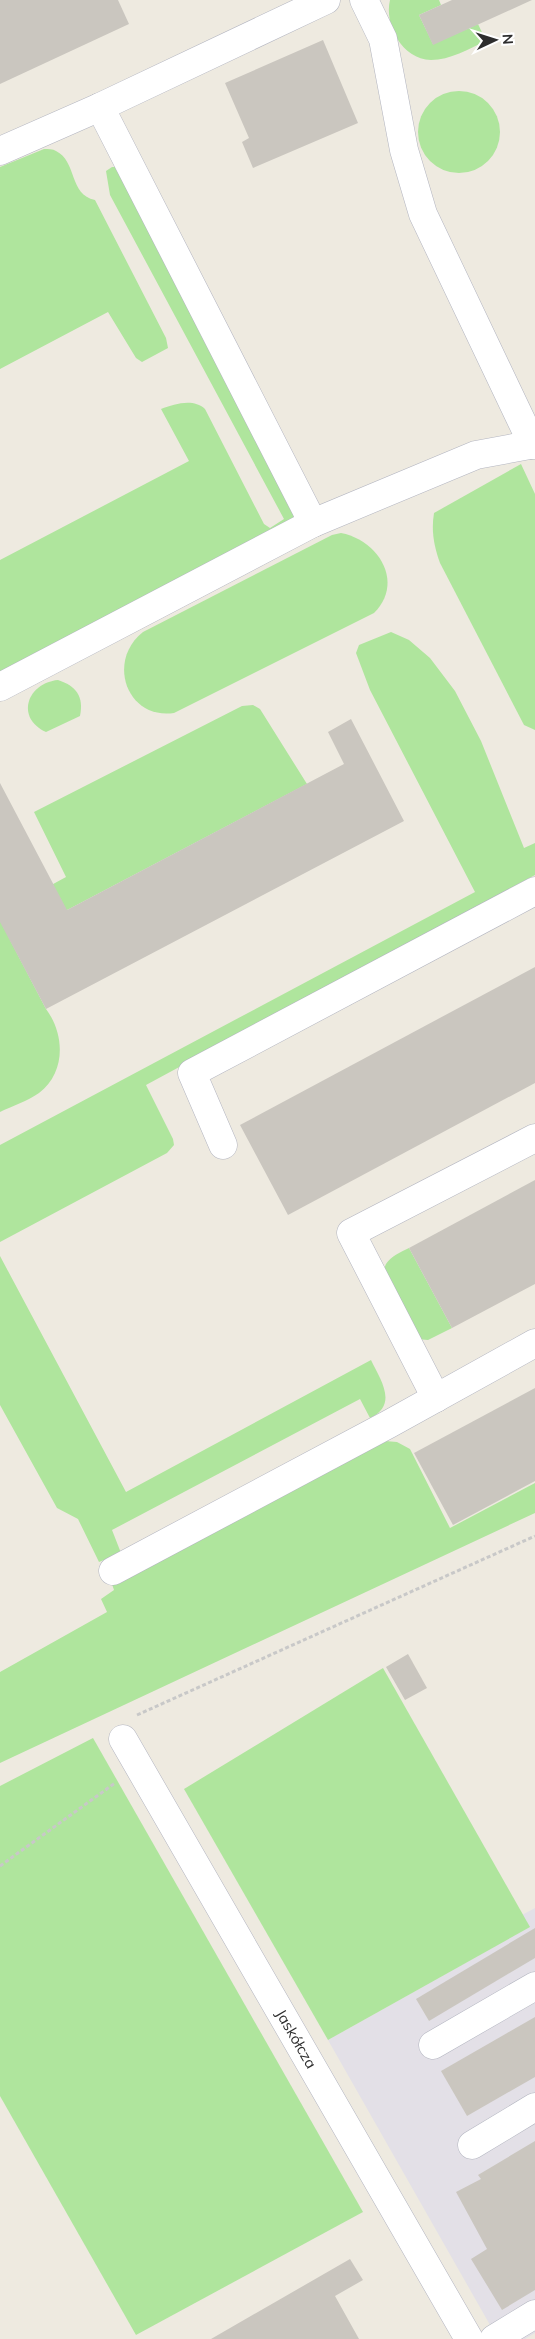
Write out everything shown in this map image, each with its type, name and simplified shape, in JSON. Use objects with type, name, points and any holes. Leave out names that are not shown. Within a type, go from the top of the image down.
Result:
[{"type":"street","points":[[0,151],[100,107],[326,0]]},
{"type":"street","points":[[0,687],[314,523],[476,455],[534,444],[423,214],[404,150],[383,39],[364,0]]},
{"type":"street","points":[[100,107],[314,523]]},
{"type":"street","points":[[223,1145],[192,1073],[535,891]]},
{"type":"street","points":[[436,1398],[351,1234],[535,1138]]},
{"type":"street","points":[[113,1571],[535,1343]]},
{"type":"street","name":"Jaskółcza","points":[[123,1739],[469,2339]]},
{"type":"street","points":[[433,2045],[535,1986]]},
{"type":"street","points":[[472,2145],[535,2107]]},
{"type":"street","points":[[494,2339],[535,2314]]},
{"type":"path","points":[[123,1739],[138,1713],[535,1536]]},
{"type":"path","points":[[0,1866],[139,1766]]},
{"type":"shaded area","points":[[535,1908],[535,2333],[525,2339],[498,2339],[328,2040],[529,1927],[522,1915]]},
{"type":"green space","points":[[390,0],[439,0],[441,5],[419,15],[433,44],[478,24],[486,41],[459,54],[438,60],[421,58],[412,54],[397,39],[390,20]]},
{"type":"green space","points":[[459,91],[475,94],[488,103],[497,116],[500,132],[497,148],[488,161],[475,170],[459,173],[443,170],[430,161],[421,148],[418,132],[421,116],[430,103],[443,94]]},
{"type":"green space","points":[[44,149],[56,151],[63,156],[81,192],[95,200],[166,338],[168,348],[142,362],[136,358],[108,312],[0,369],[0,167]]},
{"type":"green space","points":[[116,167],[294,515],[293,521],[0,673],[0,560],[189,461],[161,409],[189,403],[205,409],[264,524],[270,528],[284,519],[110,195],[106,171]]},
{"type":"green space","points":[[521,464],[535,494],[535,730],[524,725],[440,563],[433,532],[434,513]]},
{"type":"green space","points":[[341,533],[354,537],[366,544],[376,553],[383,564],[387,576],[387,588],[383,601],[374,613],[174,713],[158,713],[144,707],[134,698],[127,686],[124,672],[126,658],[132,644],[143,632],[332,535]]},
{"type":"green space","points":[[391,632],[409,640],[430,658],[455,691],[481,741],[524,848],[535,843],[535,875],[146,1085],[173,1139],[174,1145],[167,1153],[0,1242],[0,1145],[475,892],[370,690],[356,653],[359,645]]},
{"type":"green space","points":[[58,680],[70,685],[80,697],[80,716],[46,732],[36,726],[30,718],[29,702],[32,694],[39,687]]},
{"type":"green space","points":[[253,705],[260,709],[307,784],[10,940],[57,1030],[60,1053],[54,1075],[48,1085],[35,1096],[0,1112],[0,913],[66,877],[34,812],[242,706]]},
{"type":"green space","points":[[409,1248],[452,1328],[428,1340],[417,1339],[386,1280],[385,1271],[388,1261],[393,1256]]},
{"type":"green space","points":[[0,1256],[126,1492],[371,1360],[385,1391],[384,1406],[379,1413],[370,1418],[360,1399],[112,1530],[121,1553],[99,1562],[78,1519],[57,1508],[0,1405]]},
{"type":"green space","points":[[385,1441],[397,1442],[410,1449],[450,1528],[535,1483],[535,1513],[0,1763],[0,1672],[107,1612],[101,1599],[114,1590],[112,1584]]},
{"type":"green space","points":[[383,1668],[530,1927],[328,2040],[184,1789]]},
{"type":"green space","points":[[93,1738],[363,2212],[136,2335],[0,2096],[0,1786]]},
{"type":"building","points":[[0,0],[118,0],[129,24],[0,84]]},
{"type":"building","points":[[452,0],[532,0],[433,45],[419,15]]},
{"type":"building","points":[[323,40],[358,123],[253,168],[242,142],[249,138],[225,83]]},
{"type":"building","points":[[351,719],[404,821],[46,1009],[0,922],[0,783],[67,910],[344,764],[328,732]]},
{"type":"building","points":[[535,967],[535,1083],[288,1215],[240,1125]]},
{"type":"building","points":[[535,1180],[535,1284],[452,1328],[409,1248]]},
{"type":"building","points":[[535,1388],[535,1481],[453,1525],[414,1453]]},
{"type":"building","points":[[408,1654],[427,1688],[405,1700],[386,1667]]},
{"type":"building","points":[[535,1928],[535,1958],[429,2021],[416,1999]]},
{"type":"building","points":[[535,2017],[535,2077],[467,2116],[441,2071]]},
{"type":"building","points":[[535,2141],[535,2290],[502,2310],[471,2259],[487,2249],[456,2192],[481,2179],[478,2175]]},
{"type":"building","points":[[350,2259],[363,2280],[335,2296],[359,2339],[211,2339]]}]
